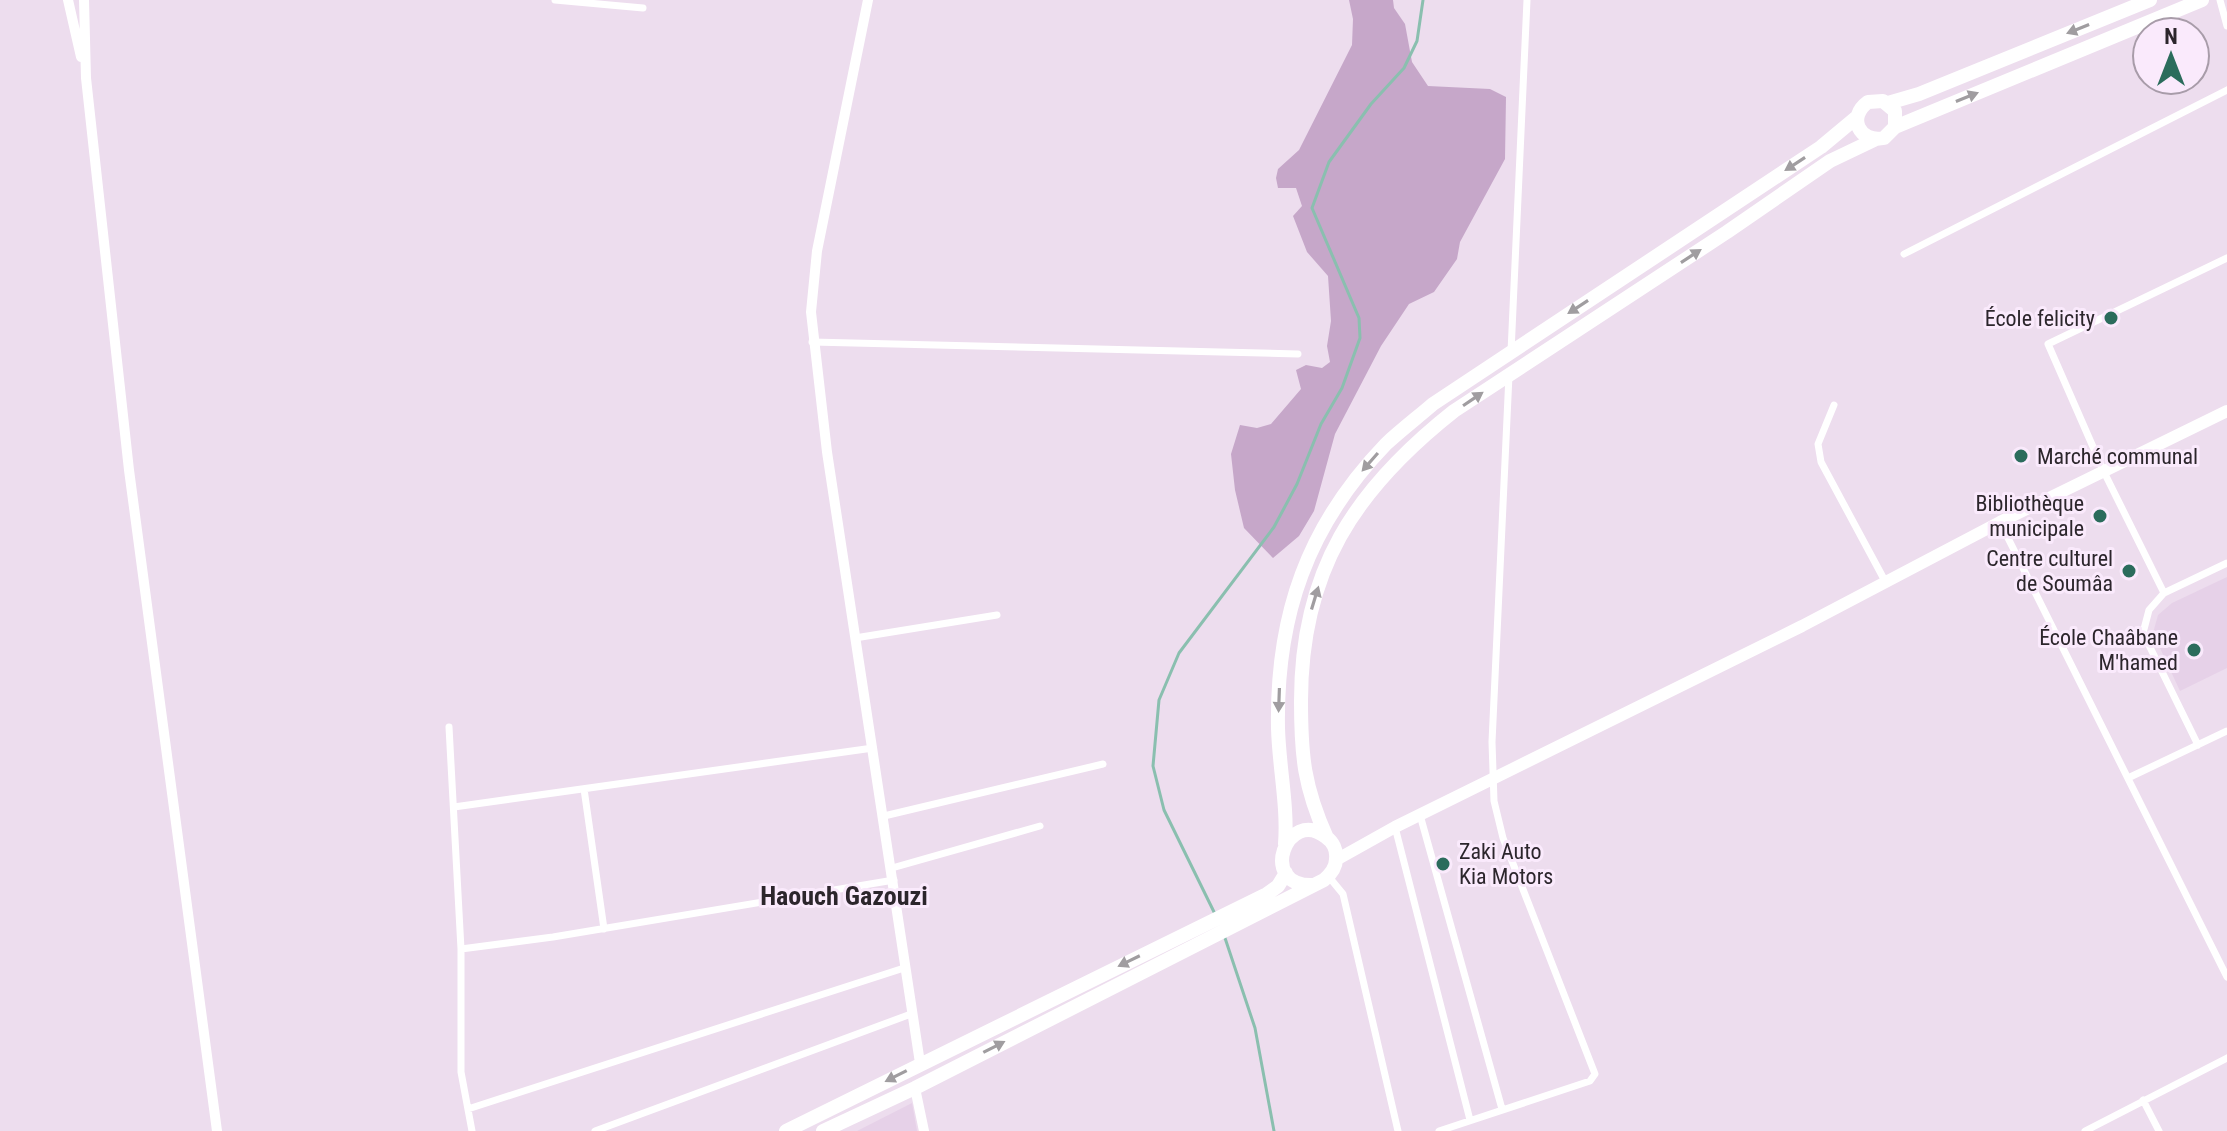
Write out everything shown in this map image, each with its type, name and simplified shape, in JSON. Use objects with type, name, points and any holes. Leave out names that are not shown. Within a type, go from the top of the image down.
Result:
[{"type":"highway","points":[[1313,885],[1301,884],[1286,873],[1282,862],[1286,819],[1280,762],[1280,685],[1287,624],[1308,557],[1345,493],[1389,441],[1433,404],[1821,147],[1857,117],[1868,102],[1878,100],[1888,103],[1919,94],[2150,0]]},
{"type":"highway","points":[[823,1131],[915,1088],[1231,919],[1329,876],[1336,860],[1334,848],[1313,804],[1304,775],[1301,667],[1305,630],[1320,580],[1358,508],[1386,472],[1418,439],[1830,161],[1884,138],[1895,127],[2202,0]]},
{"type":"highway","points":[[1888,103],[1896,116],[1895,127]]},
{"type":"highway","points":[[1857,117],[1861,132],[1874,140]]},
{"type":"highway","points":[[1285,844],[1293,835],[1305,831],[1317,832],[1327,838]]},
{"type":"highway","points":[[1231,919],[1273,891],[1286,873]]},
{"type":"highway","points":[[786,1131],[920,1063],[1204,933]]},
{"type":"main road","points":[[68,0],[86,78]]},
{"type":"main road","points":[[84,0],[86,78],[129,470],[217,1131]]},
{"type":"main road","points":[[868,0],[817,251],[811,312],[812,342],[920,1063]]},
{"type":"main road","points":[[1336,860],[1395,827],[1802,626],[2000,522],[2227,411]]},
{"type":"main road","points":[[915,1088],[924,1131]]},
{"type":"street","points":[[555,0],[643,8]]},
{"type":"street","points":[[1511,352],[1527,0]]},
{"type":"street","points":[[2220,0],[2227,26]]},
{"type":"street","points":[[1904,254],[2227,90]]},
{"type":"street","points":[[2164,593],[2104,472],[2048,344],[2227,258]]},
{"type":"street","points":[[812,342],[1298,354]]},
{"type":"street","points":[[1439,1131],[1590,1081],[1595,1071],[1503,838],[1492,781],[1509,375]]},
{"type":"street","points":[[1834,405],[1818,444],[1821,462],[1885,581]]},
{"type":"street","points":[[2000,522],[2227,977]]},
{"type":"street","points":[[2198,745],[2143,633],[2149,610],[2164,593],[2227,563]]},
{"type":"street","points":[[855,638],[997,615]]},
{"type":"street","points":[[449,727],[461,949],[461,1072],[472,1131]]},
{"type":"street","points":[[2128,778],[2227,731]]},
{"type":"street","points":[[454,807],[873,748]]},
{"type":"street","points":[[884,816],[1103,764]]},
{"type":"street","points":[[584,789],[604,929]]},
{"type":"street","points":[[1420,815],[1502,1109]]},
{"type":"street","points":[[461,949],[604,929],[893,874],[1040,826]]},
{"type":"street","points":[[1395,827],[1470,1120]]},
{"type":"street","points":[[1329,876],[1343,894],[1398,1131]]},
{"type":"street","points":[[468,1109],[904,968]]},
{"type":"street","points":[[595,1131],[911,1014]]},
{"type":"street","points":[[2085,1131],[2227,1058]]},
{"type":"street","points":[[2143,1100],[2159,1131]]},
{"type":"shaded area","points":[[1349,0],[1393,0],[1394,8],[1405,24],[1412,62],[1428,86],[1490,89],[1506,97],[1505,159],[1460,242],[1457,259],[1434,292],[1409,304],[1381,346],[1335,434],[1314,511],[1299,536],[1273,558],[1244,528],[1231,454],[1240,425],[1257,428],[1271,424],[1301,389],[1296,370],[1306,365],[1322,368],[1330,362],[1327,346],[1331,321],[1328,276],[1307,252],[1293,216],[1302,206],[1296,188],[1278,188],[1276,178],[1278,169],[1299,150],[1352,45],[1353,19]]},
{"type":"shaded area","name":"École Chaâbane M'hamed","points":[[2227,577],[2227,668],[2180,691],[2153,633],[2158,615],[2172,603]]},
{"type":"shaded area","points":[[912,1103],[917,1131],[857,1131]]},
{"type":"waterway","points":[[1216,916],[1164,810],[1153,766],[1159,700],[1179,653],[1274,527],[1297,484],[1321,424],[1342,388],[1360,338],[1359,318],[1312,208],[1329,162],[1371,104],[1404,68],[1417,41],[1423,0]]},
{"type":"waterway","points":[[1225,938],[1255,1028],[1274,1131]]},
{"type":"place","name":"École felicity","points":[[2111,318]]},
{"type":"place","name":"Marché communal","points":[[2021,456]]},
{"type":"place","name":"Bibliothèque municipale","points":[[2100,516]]},
{"type":"place","name":"Centre culturel de Soumâa","points":[[2129,571]]},
{"type":"place","name":"École Chaâbane M'hamed","points":[[2194,650]]},
{"type":"place","name":"Zaki Auto Kia Motors","points":[[1443,864]]},
{"type":"district","name":"Haouch Gazouzi","points":[[844,896]]}]
